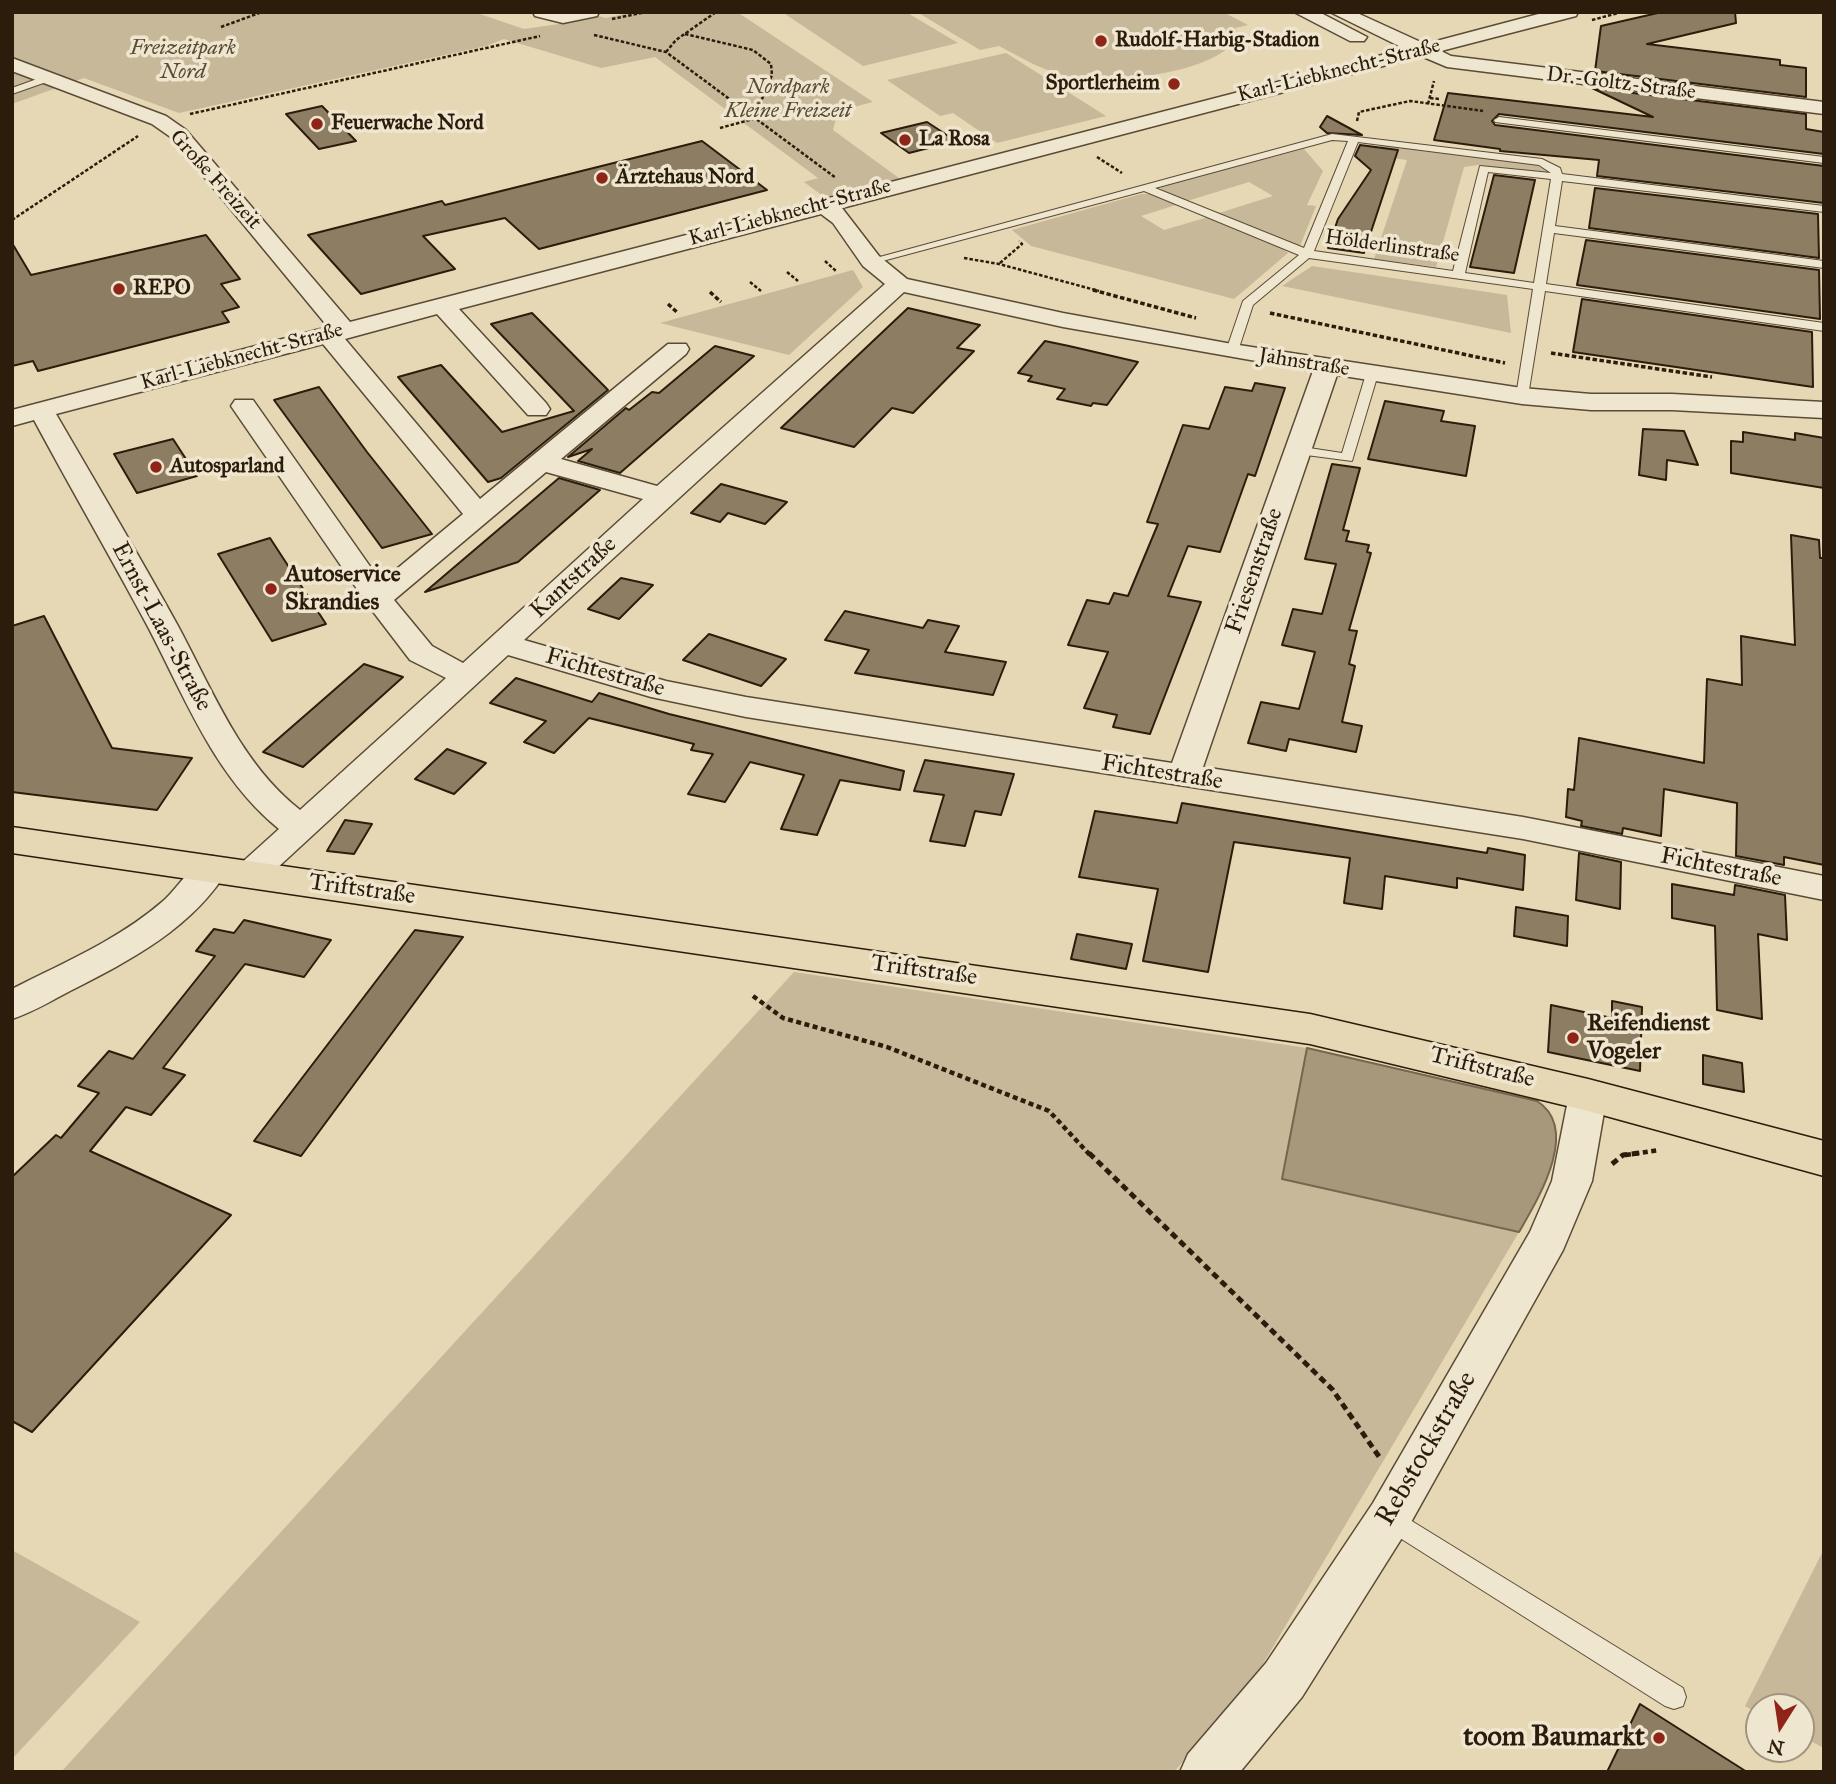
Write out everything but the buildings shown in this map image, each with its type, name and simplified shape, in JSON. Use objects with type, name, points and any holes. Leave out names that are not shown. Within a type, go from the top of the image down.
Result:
[{"type":"main road","name":"Triftstraße","points":[[12,840],[1229,1015],[1441,1057],[1824,1159]]},
{"type":"street","points":[[542,12],[563,17],[590,12]]},
{"type":"street","name":"Dr.-Goltz-Straße","points":[[1303,12],[1441,78]]},
{"type":"street","name":"Dr.-Goltz-Straße","points":[[1339,12],[1447,61],[1824,108]]},
{"type":"street","name":"Karl-Liebknecht-Straße","points":[[12,418],[441,304],[1570,12]]},
{"type":"street","name":"Große Freizeit","points":[[12,64],[159,120],[179,134],[336,332]]},
{"type":"street","name":"Dr.-Goltz-Straße","points":[[1363,65],[1441,78],[1824,119]]},
{"type":"street","name":"Jahnstraße","points":[[823,205],[841,218],[871,261],[899,284],[1063,320],[1236,340],[1328,366],[1522,396],[1591,402],[1672,402],[1824,410]]},
{"type":"street","name":"Kantstraße","points":[[12,1005],[151,929],[184,905],[200,888],[300,828],[504,644],[662,496],[899,284]]},
{"type":"street","points":[[441,304],[537,409]]},
{"type":"street","points":[[336,332],[478,514]]},
{"type":"street","points":[[378,599],[677,349]]},
{"type":"street","name":"Friesenstraße","points":[[1184,776],[1296,450],[1328,366]]},
{"type":"street","points":[[244,406],[378,599],[421,653],[467,677]]},
{"type":"street","name":"Ernst-Laas-Straße","points":[[41,410],[162,625],[230,755],[265,800],[300,828]]},
{"type":"street","points":[[540,462],[662,496]]},
{"type":"street","name":"Fichtestraße","points":[[504,644],[662,690],[746,707],[1523,828],[1824,888]]},
{"type":"street","name":"Rebstockstraße","points":[[1206,1772],[1284,1680],[1397,1503],[1548,1238],[1572,1181],[1588,1095]]},
{"type":"lane","points":[[12,91],[48,78]]},
{"type":"lane","points":[[1499,120],[1824,160]]},
{"type":"lane","points":[[871,261],[1332,137],[1542,162],[1556,170],[1557,177],[1522,396]]},
{"type":"lane","name":"Hölderlinstraße","points":[[1354,138],[1307,254],[1824,327]]},
{"type":"lane","points":[[1458,276],[1484,168],[1824,209]]},
{"type":"lane","points":[[1143,187],[1281,241],[1307,254],[1256,294],[1245,308],[1236,340]]},
{"type":"lane","points":[[1548,229],[1824,265]]},
{"type":"lane","points":[[1296,450],[1347,457],[1372,374]]},
{"type":"lane","points":[[1397,1503],[1674,1697]]},
{"type":"path","points":[[221,27],[262,12]]},
{"type":"path","points":[[666,52],[685,34],[716,12]]},
{"type":"path","points":[[587,34],[666,52],[859,196]]},
{"type":"path","points":[[685,34],[753,51],[771,64],[772,75],[756,117]]},
{"type":"path","points":[[12,220],[159,120],[542,36]]},
{"type":"path","points":[[1428,104],[1441,78]]},
{"type":"path","points":[[1430,98],[1439,99]]},
{"type":"path","points":[[1354,138],[1359,112],[1410,101],[1485,112],[1499,120]]},
{"type":"path","points":[[720,128],[756,117]]},
{"type":"path","points":[[1071,141],[1143,187]]},
{"type":"path","points":[[912,250],[999,264],[1236,340]]},
{"type":"path","points":[[825,261],[836,271]]},
{"type":"path","points":[[787,272],[798,281]]},
{"type":"path","points":[[750,282],[761,291]]},
{"type":"path","points":[[710,292],[721,302]]},
{"type":"path","points":[[668,304],[678,313]]},
{"type":"path","points":[[1245,308],[1527,367]]},
{"type":"path","points":[[1529,349],[1717,377]]},
{"type":"path","points":[[753,996],[783,1018],[887,1047],[1049,1111],[1124,1190],[1332,1389],[1370,1446],[1397,1503]]},
{"type":"green space","points":[[474,12],[524,29],[566,23],[591,14],[606,18],[632,12],[737,12],[873,102],[838,111],[833,130],[903,181],[827,199],[804,182],[818,178],[655,57],[601,68],[504,39],[486,46],[179,113],[84,78],[12,104],[12,14]]},
{"type":"green space","points":[[782,12],[906,12],[958,43],[863,66]]},
{"type":"green space","name":"Rudolf-Harbig-Stadion","points":[[917,12],[1223,12],[1248,25],[1235,28],[1239,37],[1226,50],[1208,60],[1160,74],[1110,79],[1068,76],[1050,71],[999,46],[980,50]]},
{"type":"green space","points":[[1006,53],[1106,116],[997,143],[953,113],[940,116],[887,80]]},
{"type":"green space","points":[[1382,143],[1535,163],[1546,168],[1546,173],[1478,165],[1464,167],[1436,267],[1374,259],[1407,160],[1377,156]]},
{"type":"green space","points":[[1304,149],[1323,171],[1307,205],[1316,206],[1300,246],[1219,213],[1273,196],[1249,182],[1187,201],[1161,190],[1160,186]]},
{"type":"green space","points":[[1149,194],[1176,205],[1141,216],[1164,230],[1208,217],[1272,241],[1288,253],[1234,299],[1031,246],[1012,230]]},
{"type":"green space","points":[[1312,266],[1507,295],[1511,333],[1282,286]]},
{"type":"green space","points":[[853,270],[863,287],[789,355],[660,323]]},
{"type":"green space","points":[[794,972],[1307,1048],[1283,1179],[1519,1232],[1257,1674],[1174,1772],[61,1772]]},
{"type":"green space","points":[[1824,1549],[1824,1748],[1815,1743],[1815,1693],[1752,1693]]},
{"type":"green space","points":[[12,1550],[140,1622],[12,1759]]},
{"type":"shaded area","points":[[1307,1048],[1537,1101],[1550,1113],[1556,1146],[1545,1183],[1519,1232],[1282,1179]]},
{"type":"place","name":"Rudolf-Harbig-Stadion","points":[[1101,41]]},
{"type":"place","name":"Sportlerheim","points":[[1174,84]]},
{"type":"place","name":"Feuerwache Nord","points":[[317,124]]},
{"type":"place","name":"La Rosa","points":[[905,140]]},
{"type":"place","name":"Ärztehaus Nord","points":[[602,178]]},
{"type":"place","name":"REPO","points":[[119,289]]},
{"type":"place","name":"Autosparland","points":[[156,467]]},
{"type":"place","name":"Autoservice Skrandies","points":[[271,589]]},
{"type":"place","name":"Reifendienst Vogeler","points":[[1573,1038]]},
{"type":"place","name":"toom Baumarkt","points":[[1659,1738]]},
{"type":"park label","name":"Freizeitpark Nord","points":[[183,61]]},
{"type":"park label","name":"Nordpark Kleine Freizeit","points":[[788,100]]}]
